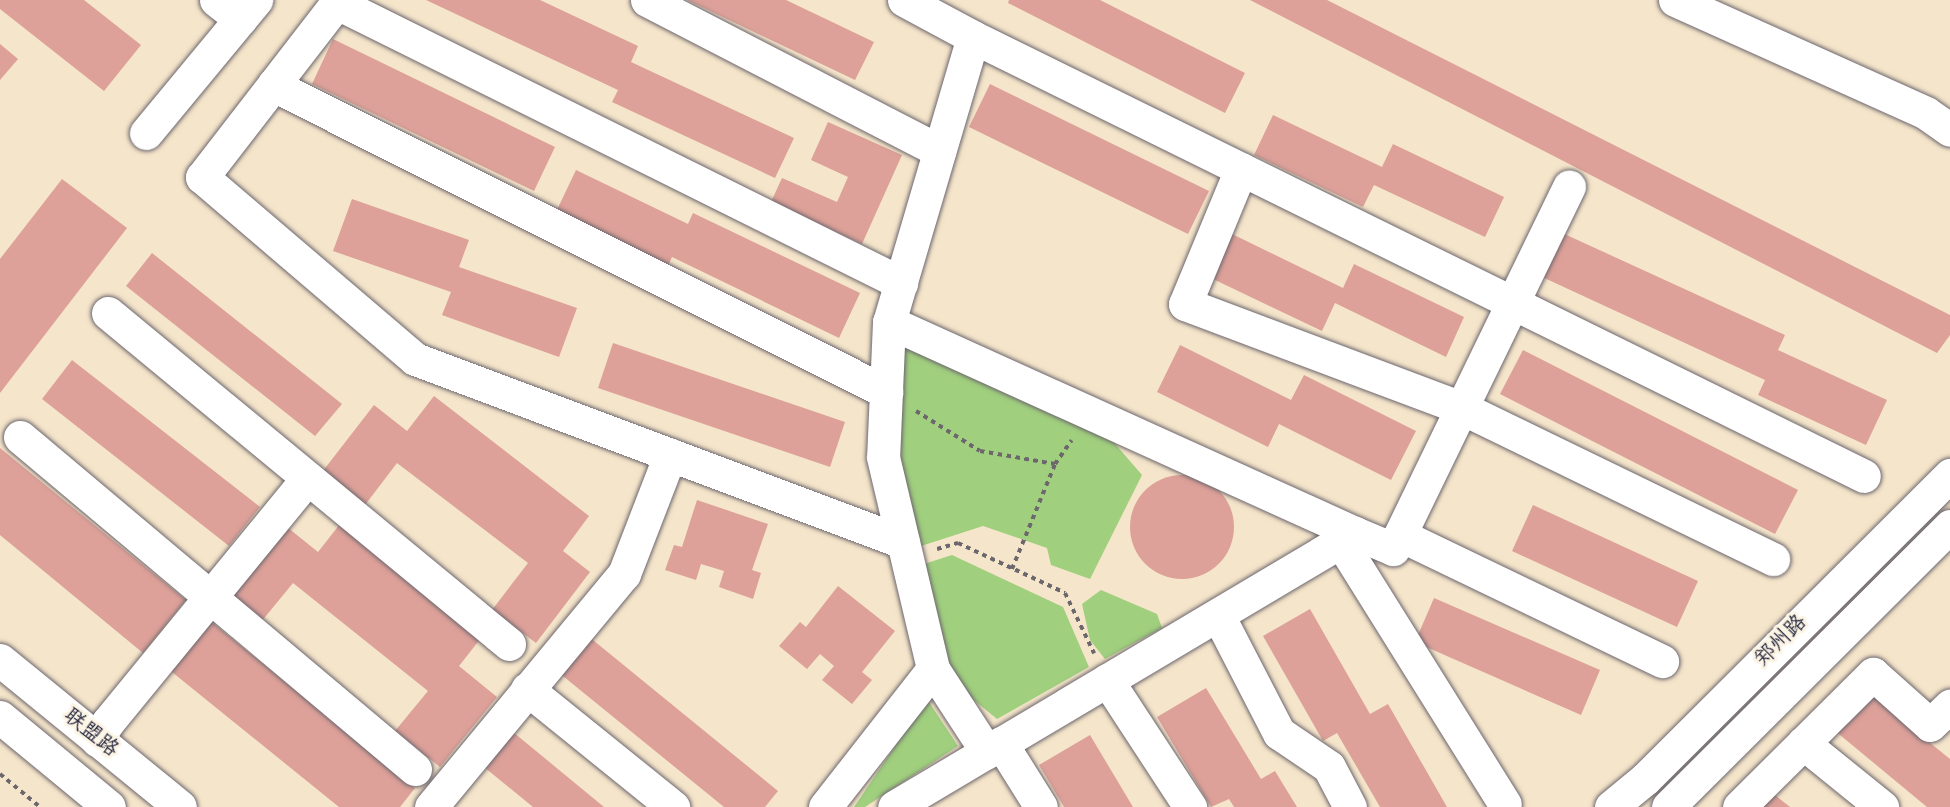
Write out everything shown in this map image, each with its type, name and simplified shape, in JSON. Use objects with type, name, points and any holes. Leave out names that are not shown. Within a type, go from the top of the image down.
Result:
[{"type":"street","points":[[647,0],[939,151]]},
{"type":"street","points":[[904,0],[973,37],[1864,476]]},
{"type":"street","points":[[1675,0],[1926,113],[1950,130]]},
{"type":"street","points":[[901,283],[338,1],[202,177],[415,359],[670,455],[905,550]]},
{"type":"street","points":[[147,133],[237,6]]},
{"type":"street","points":[[973,37],[889,322],[883,458],[933,669],[1041,807]]},
{"type":"street","points":[[273,85],[886,392]]},
{"type":"street","points":[[1241,169],[1185,304],[1462,408],[1773,559]]},
{"type":"street","points":[[889,322],[1091,413],[1348,537],[1393,549],[1569,186]]},
{"type":"street","points":[[108,313],[510,644]]},
{"type":"street","points":[[20,437],[416,770]]},
{"type":"street","points":[[447,802],[527,689],[624,574],[670,455]]},
{"type":"street","name":"郑州路","points":[[1611,807],[1645,779],[1950,475]]},
{"type":"street","points":[[97,740],[108,723],[308,478]]},
{"type":"street","name":"郑州路","points":[[1668,807],[1950,526]]},
{"type":"street","points":[[1400,535],[1662,661]]},
{"type":"street","points":[[894,807],[1348,537]]},
{"type":"street","points":[[1348,537],[1505,804]]},
{"type":"street","points":[[1218,615],[1279,733],[1329,767],[1350,807]]},
{"type":"street","name":"联盟路","points":[[0,660],[180,807]]},
{"type":"street","points":[[825,807],[933,669]]},
{"type":"street","points":[[1739,807],[1873,674],[1929,725],[1950,706]]},
{"type":"street","points":[[1107,680],[1190,807]]},
{"type":"street","points":[[527,689],[673,807]]},
{"type":"street","name":"联盟路","points":[[0,717],[109,807]]},
{"type":"street","points":[[1803,743],[1882,807]]},
{"type":"path","points":[[886,392],[980,451],[1056,464]]},
{"type":"path","points":[[1012,569],[1056,464],[1091,413]]},
{"type":"path","points":[[905,550],[958,543],[1065,593],[1107,680]]},
{"type":"path","points":[[0,774],[40,807]]},
{"type":"green space","points":[[904,336],[1098,424],[1142,475],[1090,579],[1051,565],[1047,548],[983,526],[918,547],[897,455]]},
{"type":"green space","points":[[952,555],[1063,607],[1089,667],[997,719],[959,688],[945,659],[921,565]]},
{"type":"green space","points":[[1101,590],[1157,614],[1162,628],[1105,659],[1090,640],[1082,604]]},
{"type":"green space","points":[[927,699],[958,746],[865,807],[854,807]]},
{"type":"building","points":[[0,0],[84,0],[141,45],[104,91],[0,9]]},
{"type":"building","points":[[426,0],[540,0],[638,46],[631,62],[794,138],[775,178],[612,102],[618,90]]},
{"type":"building","points":[[687,0],[786,0],[874,42],[855,80]]},
{"type":"building","points":[[1009,0],[1100,0],[1245,73],[1225,113],[1008,3]]},
{"type":"building","points":[[1250,0],[1327,0],[1950,315],[1950,335],[1937,353]]},
{"type":"building","points":[[333,39],[555,147],[534,191],[312,84]]},
{"type":"building","points":[[0,44],[18,59],[0,80]]},
{"type":"building","points":[[990,84],[1209,191],[1188,234],[969,127]]},
{"type":"building","points":[[1273,115],[1382,167],[1393,144],[1504,197],[1485,237],[1374,185],[1363,207],[1254,155]]},
{"type":"building","points":[[828,122],[902,155],[862,244],[771,202],[782,178],[837,202],[848,177],[811,160]]},
{"type":"building","points":[[576,170],[688,224],[693,213],[860,293],[839,338],[672,257],[667,268],[555,214]]},
{"type":"building","points":[[62,179],[127,228],[0,393],[0,259]]},
{"type":"building","points":[[352,199],[469,240],[459,267],[577,308],[559,357],[442,315],[451,292],[333,251]]},
{"type":"building","points":[[1560,232],[1785,335],[1778,350],[1887,400],[1866,445],[1758,395],[1765,380],[1540,276]]},
{"type":"building","points":[[1232,234],[1343,288],[1354,264],[1464,317],[1446,357],[1335,303],[1322,331],[1211,278]]},
{"type":"building","points":[[152,253],[342,404],[315,436],[126,286]]},
{"type":"building","points":[[613,343],[845,422],[830,467],[598,388]]},
{"type":"building","points":[[1180,345],[1291,400],[1304,375],[1416,431],[1391,480],[1279,424],[1268,447],[1157,392]]},
{"type":"building","points":[[1523,350],[1798,490],[1775,534],[1500,394]]},
{"type":"building","points":[[72,360],[260,507],[229,546],[42,399]]},
{"type":"building","points":[[434,396],[589,516],[563,551],[590,572],[536,643],[492,610],[528,563],[397,463],[362,509],[319,476],[374,405],[407,431]]},
{"type":"building","points":[[0,448],[186,600],[143,653],[0,535]]},
{"type":"building","points":[[1182,475],[1202,479],[1219,490],[1230,507],[1234,527],[1230,547],[1219,564],[1202,575],[1182,579],[1162,575],[1145,564],[1134,547],[1130,527],[1134,507],[1145,490],[1162,479]]},
{"type":"building","points":[[697,500],[768,524],[752,570],[761,573],[753,599],[719,587],[724,571],[701,564],[696,580],[665,570],[674,545],[682,547]]},
{"type":"building","points":[[1533,505],[1698,581],[1677,627],[1512,551]]},
{"type":"building","points":[[282,523],[318,552],[340,524],[481,638],[459,666],[497,697],[440,767],[395,731],[428,691],[293,583],[261,622],[224,593]]},
{"type":"building","points":[[838,586],[895,631],[862,672],[872,680],[852,704],[822,680],[834,666],[820,654],[807,669],[779,646],[800,622],[806,627]]},
{"type":"building","points":[[1434,598],[1600,670],[1581,715],[1415,642]]},
{"type":"building","points":[[1310,609],[1370,714],[1388,704],[1447,807],[1380,807],[1337,733],[1323,741],[1263,636]]},
{"type":"building","points":[[208,619],[415,788],[400,807],[339,807],[167,668]]},
{"type":"building","points":[[588,636],[778,791],[765,807],[724,807],[558,672]]},
{"type":"building","points":[[1206,688],[1261,779],[1275,771],[1297,807],[1234,807],[1229,799],[1211,807],[1157,717]]},
{"type":"building","points":[[1866,691],[1950,759],[1950,807],[1927,807],[1834,730]]},
{"type":"building","points":[[513,732],[604,807],[533,807],[484,767]]},
{"type":"building","points":[[1090,735],[1133,807],[1064,807],[1039,765]]},
{"type":"building","points":[[1770,791],[1790,807],[1756,807]]}]
